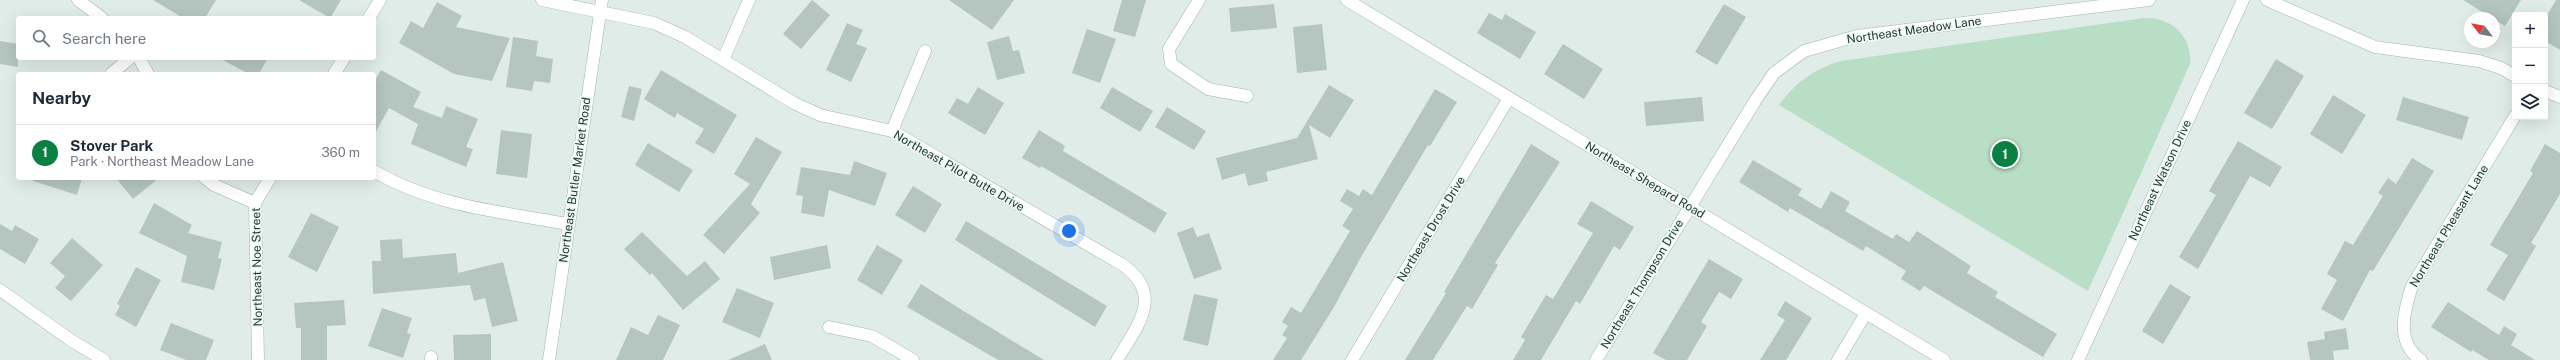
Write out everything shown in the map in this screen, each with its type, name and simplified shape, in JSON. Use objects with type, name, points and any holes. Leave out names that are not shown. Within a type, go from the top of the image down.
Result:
[{"type":"street","points":[[78,0],[99,16]]},
{"type":"street","points":[[370,16],[380,0]]},
{"type":"street","name":"Northeast Pilot Butte Drive","points":[[542,0],[654,23],[685,37],[794,103],[820,115],[892,131],[1136,275],[1145,292],[1145,306],[1142,319],[1117,360]]},
{"type":"street","name":"Northeast Butler Market Road","points":[[549,360],[602,0]]},
{"type":"street","points":[[723,60],[749,0]]},
{"type":"street","points":[[1198,0],[1169,50],[1171,64],[1208,89],[1247,96]]},
{"type":"street","name":"Northeast Shepard Road","points":[[1347,0],[1944,360]]},
{"type":"street","name":"Northeast Meadow Lane","points":[[1688,207],[1774,73],[1804,52],[1857,36],[2149,0]]},
{"type":"street","name":"Northeast Watson Drive","points":[[2078,360],[2243,0]]},
{"type":"street","points":[[2267,0],[2375,47],[2479,61],[2501,68],[2512,74]]},
{"type":"street","points":[[892,131],[926,51]]},
{"type":"street","points":[[113,72],[128,60]]},
{"type":"street","points":[[140,60],[147,72]]},
{"type":"street","points":[[335,72],[343,60]]},
{"type":"street","points":[[2548,92],[2560,97]]},
{"type":"street","name":"Northeast Drost Drive","points":[[1352,360],[1509,98]]},
{"type":"street","name":"Northeast Pheasant Lane","points":[[2421,360],[2414,355],[2405,341],[2403,326],[2405,307],[2412,286],[2513,120]]},
{"type":"street","points":[[376,172],[429,197],[471,207],[568,224]]},
{"type":"street","points":[[208,180],[214,185],[255,203]]},
{"type":"street","name":"Northeast Noe Street","points":[[258,360],[255,203],[269,180]]},
{"type":"street","name":"Northeast Thompson Drive","points":[[1596,360],[1688,207]]},
{"type":"street","points":[[0,290],[72,341],[104,360]]},
{"type":"street","points":[[1838,360],[1866,314]]},
{"type":"street","points":[[829,327],[872,336],[913,360]]},
{"type":"green space","points":[[2144,18],[2163,21],[2178,30],[2188,45],[2190,64],[2088,291],[1779,105],[1785,97],[1806,77],[1822,68],[1841,61]]},
{"type":"building","points":[[153,0],[216,0],[206,16],[180,16]]},
{"type":"building","points":[[299,0],[341,0],[331,16],[327,16]]},
{"type":"building","points":[[812,0],[830,15],[801,49],[783,34]]},
{"type":"building","points":[[949,0],[1014,0],[992,30]]},
{"type":"building","points":[[1122,0],[1146,0],[1135,37],[1113,31]]},
{"type":"building","points":[[2463,0],[2521,0],[2514,12],[2512,12],[2505,26],[2500,23],[2500,12],[2482,12]]},
{"type":"building","points":[[2556,0],[2560,0],[2560,50],[2548,43],[2548,13]]},
{"type":"building","points":[[437,2],[462,16],[456,27],[510,38],[492,81],[454,74],[399,43],[411,21],[423,28]]},
{"type":"building","points":[[1274,4],[1277,28],[1231,32],[1229,8]]},
{"type":"building","points":[[1724,4],[1746,17],[1717,65],[1695,52]]},
{"type":"building","points":[[1489,13],[1502,20],[1505,14],[1536,32],[1520,59],[1477,33]]},
{"type":"building","points":[[847,23],[863,30],[856,44],[867,48],[851,82],[826,70]]},
{"type":"building","points":[[1322,24],[1327,70],[1297,73],[1293,27]]},
{"type":"building","points":[[1087,29],[1116,39],[1100,83],[1072,73]]},
{"type":"building","points":[[1009,36],[1013,51],[1019,50],[1025,73],[997,80],[987,42]]},
{"type":"building","points":[[513,37],[538,41],[536,56],[553,59],[550,83],[534,81],[532,91],[506,87]]},
{"type":"building","points":[[0,41],[16,44],[16,60],[18,60],[18,67],[0,64]]},
{"type":"building","points":[[1563,44],[1603,69],[1584,99],[1544,74]]},
{"type":"building","points":[[2276,59],[2304,76],[2272,129],[2244,113]]},
{"type":"building","points":[[223,60],[267,60],[260,72],[245,72]]},
{"type":"building","points":[[381,70],[421,92],[413,107],[442,118],[446,106],[478,119],[466,147],[473,149],[466,167],[411,144],[418,124],[389,108],[376,131],[376,79]]},
{"type":"building","points":[[661,70],[737,115],[714,154],[695,143],[704,129],[677,113],[675,118],[644,99]]},
{"type":"building","points":[[1329,85],[1354,100],[1330,138],[1309,125],[1318,159],[1266,172],[1268,181],[1248,186],[1245,173],[1222,180],[1216,158],[1297,138]]},
{"type":"building","points":[[629,86],[642,89],[634,121],[621,117]]},
{"type":"building","points":[[978,87],[1004,103],[985,135],[948,113],[957,98],[968,104]]},
{"type":"building","points":[[1112,87],[1153,111],[1140,132],[1100,108]]},
{"type":"building","points":[[1435,89],[1457,102],[1430,146],[1428,145],[1361,257],[1334,307],[1301,360],[1273,360],[1287,338],[1282,335],[1288,326],[1282,322],[1291,307],[1301,313],[1350,231],[1342,226],[1353,209],[1340,201],[1347,189],[1359,196],[1363,189],[1372,195]]},
{"type":"building","points":[[2333,95],[2366,115],[2342,154],[2310,134]]},
{"type":"building","points":[[1702,97],[1704,121],[1646,126],[1644,102]]},
{"type":"building","points":[[2403,97],[2469,117],[2462,140],[2396,120]]},
{"type":"building","points":[[1167,107],[1206,131],[1194,150],[1155,127]]},
{"type":"building","points":[[501,130],[532,134],[527,178],[496,174]]},
{"type":"building","points":[[1039,130],[1065,146],[1063,151],[1167,213],[1155,233],[1041,166],[1040,168],[1022,158]]},
{"type":"building","points":[[756,137],[782,152],[751,204],[760,213],[724,254],[703,235],[750,184],[734,174]]},
{"type":"building","points":[[2238,141],[2282,167],[2270,187],[2250,176],[2198,269],[2179,257],[2216,195],[2209,191]]},
{"type":"building","points":[[648,143],[693,170],[679,192],[635,165]]},
{"type":"building","points":[[1531,144],[1560,162],[1495,263],[1498,265],[1472,309],[1467,306],[1433,360],[1405,360],[1446,293],[1444,292]]},
{"type":"building","points":[[2545,144],[2560,153],[2560,194],[2531,243],[2536,246],[2504,301],[2486,290],[2508,255],[2490,245],[2533,173],[2530,171]]},
{"type":"building","points":[[2412,158],[2434,171],[2373,271],[2370,270],[2343,321],[2321,309],[2337,280],[2327,274],[2345,241],[2353,245],[2383,196],[2378,193],[2388,178],[2396,184]]},
{"type":"building","points":[[1753,160],[1802,189],[1798,195],[1821,209],[1831,191],[1850,202],[1845,211],[1893,239],[1896,234],[1909,242],[1917,231],[1971,266],[1967,273],[1998,292],[1995,297],[2057,334],[2043,357],[1924,286],[1920,291],[1901,279],[1906,271],[1866,246],[1863,251],[1790,208],[1788,212],[1739,182]]},
{"type":"building","points":[[854,161],[887,173],[875,206],[829,190],[824,217],[801,213],[803,196],[796,195],[801,167],[850,175]]},
{"type":"building","points":[[33,180],[81,180],[77,195]]},
{"type":"building","points":[[118,180],[157,180],[133,199]]},
{"type":"building","points":[[913,186],[942,204],[925,233],[895,215]]},
{"type":"building","points":[[1591,201],[1634,227],[1620,250],[1614,246],[1580,304],[1576,301],[1541,360],[1513,360],[1525,340],[1521,337],[1546,295],[1553,299],[1593,233],[1577,224]]},
{"type":"building","points":[[154,203],[192,225],[188,233],[222,242],[218,258],[222,259],[214,290],[181,282],[187,256],[139,233]]},
{"type":"building","points":[[311,213],[339,227],[317,272],[288,257]]},
{"type":"building","points":[[966,221],[1107,306],[1095,327],[955,240]]},
{"type":"building","points":[[0,224],[12,231],[15,225],[39,239],[25,264],[0,249]]},
{"type":"building","points":[[1193,227],[1197,237],[1209,233],[1222,269],[1194,279],[1177,233]]},
{"type":"building","points":[[642,232],[687,276],[705,261],[720,279],[683,310],[652,273],[650,275],[624,249]]},
{"type":"building","points":[[72,238],[103,265],[71,301],[55,288],[65,276],[50,263]]},
{"type":"building","points":[[402,239],[403,258],[456,253],[458,273],[503,262],[518,321],[492,327],[485,298],[474,301],[470,285],[373,294],[372,261],[381,261],[380,240]]},
{"type":"building","points":[[827,245],[831,268],[774,280],[770,257]]},
{"type":"building","points":[[877,245],[903,260],[882,295],[857,280]]},
{"type":"building","points":[[1709,259],[1743,279],[1731,299],[1719,292],[1701,322],[1707,326],[1687,360],[1666,360],[1653,353]]},
{"type":"building","points":[[136,267],[161,280],[136,327],[115,315],[120,306],[117,304]]},
{"type":"building","points":[[921,284],[1044,360],[998,360],[907,307]]},
{"type":"building","points":[[2170,284],[2191,297],[2163,344],[2142,331]]},
{"type":"building","points":[[737,288],[774,303],[760,338],[722,322]]},
{"type":"building","points":[[1194,294],[1218,299],[1208,346],[1183,340]]},
{"type":"building","points":[[344,300],[346,325],[327,326],[327,360],[301,360],[301,328],[296,328],[294,303]]},
{"type":"building","points":[[1785,301],[1812,318],[1786,360],[1760,360],[1785,320],[1777,315]]},
{"type":"building","points":[[2448,302],[2499,335],[2504,326],[2517,334],[2511,345],[2535,360],[2489,360],[2472,350],[2471,352],[2431,327]]},
{"type":"building","points":[[382,308],[412,318],[407,333],[411,334],[403,358],[368,346]]},
{"type":"building","points":[[658,315],[680,325],[663,360],[616,360],[631,327],[648,335]]},
{"type":"building","points":[[171,323],[214,340],[206,360],[186,360],[160,350]]},
{"type":"building","points":[[2346,328],[2349,349],[2333,351],[2334,360],[2310,360],[2307,342],[2325,339],[2324,332]]},
{"type":"building","points":[[491,334],[491,360],[454,360],[453,335]]},
{"type":"building","points":[[765,344],[772,360],[728,360]]},
{"type":"place","name":"Stover Park","points":[[2005,154]]}]
